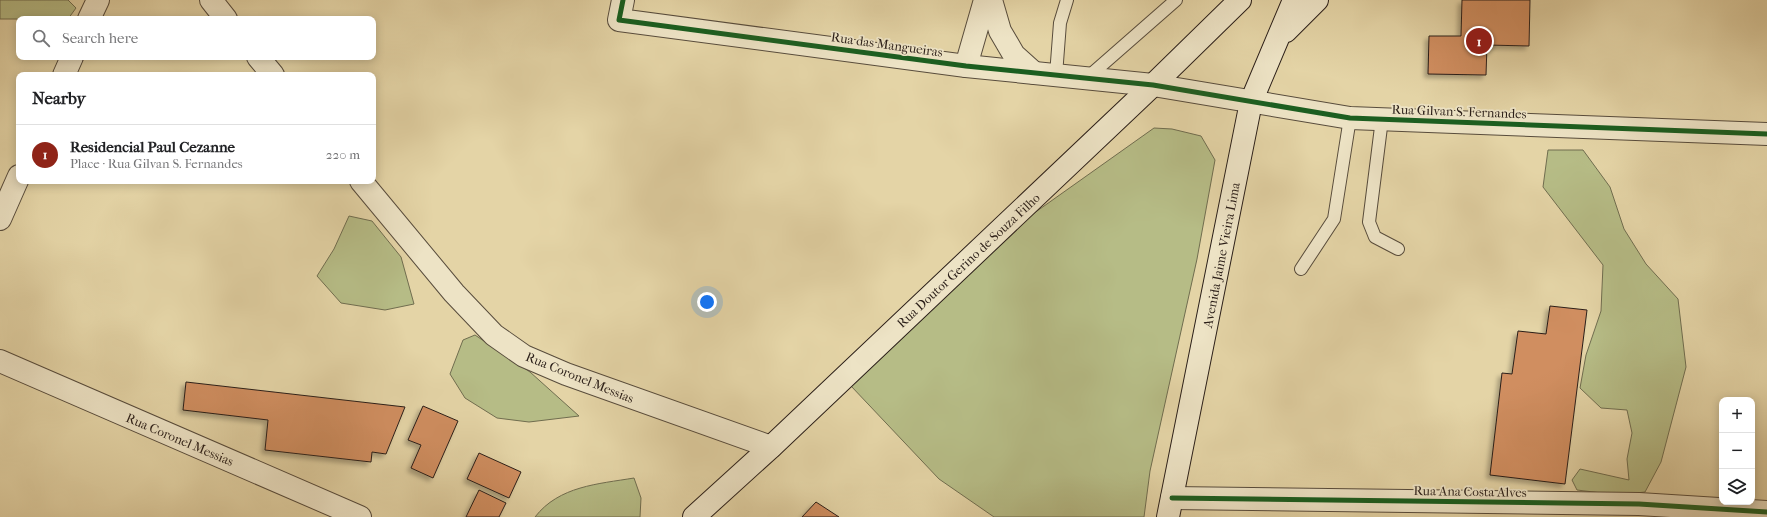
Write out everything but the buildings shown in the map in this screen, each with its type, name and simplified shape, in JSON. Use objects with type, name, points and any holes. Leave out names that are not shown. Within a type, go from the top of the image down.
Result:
[{"type":"street","points":[[90,16],[98,0]]},
{"type":"street","points":[[211,0],[224,16]]},
{"type":"street","points":[[966,66],[984,0]]},
{"type":"street","points":[[990,0],[1000,32],[1014,55],[1034,73]]},
{"type":"street","name":"Rua Doutor Gerino de Souza Filho","points":[[694,517],[771,447],[1153,85],[1240,0]]},
{"type":"street","name":"Avenida Jaime Vieira Lima","points":[[1170,507],[1251,102],[1294,0]]},
{"type":"street","points":[[1279,38],[1317,0]]},
{"type":"street","name":"Rua das Mangueiras","points":[[621,10],[966,66],[1153,85]]},
{"type":"street","points":[[65,72],[71,60]]},
{"type":"street","points":[[260,60],[270,72]]},
{"type":"street","name":"Rua Gilvan S. Fernandes","points":[[1153,85],[1350,118],[1767,134]]},
{"type":"street","points":[[0,219],[16,183]]},
{"type":"street","name":"Rua Coronel Messias","points":[[363,184],[454,293],[494,335],[524,356],[566,374],[771,447]]},
{"type":"street","name":"Rua Coronel Messias","points":[[0,361],[360,517]]},
{"type":"street","name":"Rua Ana Costa Alves","points":[[1170,507],[1639,504],[1767,512]]},
{"type":"lane","points":[[1056,75],[1060,23],[1067,0]]},
{"type":"lane","points":[[1087,78],[1176,0]]},
{"type":"lane","points":[[1302,269],[1334,219],[1350,118]]},
{"type":"lane","points":[[1382,119],[1369,222],[1375,237],[1398,249]]},
{"type":"green space","points":[[0,0],[68,0],[76,8],[70,16],[16,16],[16,19],[0,19]]},
{"type":"green space","points":[[1154,128],[1172,129],[1201,136],[1215,160],[1197,259],[1150,471],[1144,517],[994,517],[939,479],[851,386],[1030,216]]},
{"type":"green space","points":[[1548,150],[1583,150],[1610,187],[1624,229],[1646,264],[1678,299],[1686,367],[1661,462],[1645,492],[1618,495],[1577,490],[1572,480],[1580,469],[1629,480],[1627,459],[1632,433],[1627,410],[1601,408],[1580,388],[1586,355],[1601,311],[1603,265],[1543,187]]},
{"type":"green space","points":[[349,216],[372,221],[401,257],[414,304],[385,310],[341,303],[317,276],[334,249]]},
{"type":"green space","points":[[475,335],[530,372],[579,416],[529,422],[497,418],[465,398],[450,374],[463,340]]},
{"type":"green space","points":[[634,478],[641,498],[640,517],[535,517],[545,507],[567,493],[593,485]]},
{"type":"cycle path","points":[[623,0],[619,20],[966,66],[1153,85],[1350,118],[1767,134]]},
{"type":"cycle path","points":[[1172,498],[1639,504],[1767,512]]},
{"type":"place","name":"Residencial Paul Cezanne","points":[[1479,41]]}]
